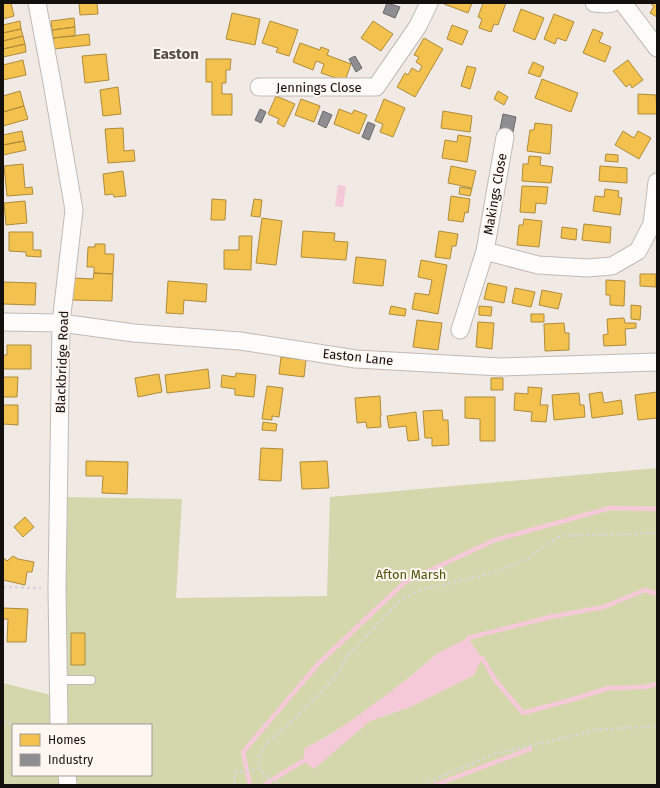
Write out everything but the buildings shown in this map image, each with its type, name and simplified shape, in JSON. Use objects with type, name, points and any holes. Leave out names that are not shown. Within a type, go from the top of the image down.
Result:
[{"type":"street","name":"Blackbridge Road","points":[[37,3],[52,78],[74,210],[61,323],[57,588],[59,724]]},
{"type":"street","name":"Jennings Close","points":[[259,87],[376,87],[418,26],[429,3]]},
{"type":"street","points":[[594,3],[612,3]]},
{"type":"street","points":[[623,3],[657,48]]},
{"type":"street","name":"Makings Close","points":[[460,330],[485,251],[505,137]]},
{"type":"street","points":[[485,251],[538,265],[587,268],[612,266],[638,251],[652,224],[657,182]]},
{"type":"street","name":"Easton Lane","points":[[3,322],[61,323],[134,333],[240,341],[356,359],[501,367],[657,362]]},
{"type":"lane","points":[[58,680],[91,680]]},
{"type":"path","points":[[278,785],[259,769],[258,758],[266,744],[294,719],[336,676],[348,655],[399,602],[417,591],[497,572],[528,558],[560,536],[657,533]]},
{"type":"path","points":[[3,587],[57,588]]},
{"type":"path","points":[[422,785],[491,755],[595,730],[657,726]]},
{"type":"path","points":[[235,785],[234,773],[259,769]]},
{"type":"green space","name":"Afton Marsh","points":[[657,468],[657,785],[3,785],[3,683],[63,698],[64,497],[182,499],[176,598],[327,596],[330,497]],"holes":[[[438,653],[474,675],[410,707],[370,721],[314,768],[305,748],[358,717]]]},
{"type":"shaded area","points":[[338,185],[346,186],[343,207],[335,206]]},
{"type":"shaded area","points":[[468,638],[482,658],[474,675],[410,707],[370,721],[314,769],[303,761],[305,748],[325,738],[355,718],[410,677],[438,653]]},
{"type":"waterway","points":[[250,785],[243,752],[319,663],[405,582],[495,540],[610,508],[657,509]]},
{"type":"waterway","points":[[468,638],[550,617],[604,607],[645,590],[657,594]]},
{"type":"waterway","points":[[482,658],[496,681],[523,713],[608,688],[645,687],[657,684]]},
{"type":"waterway","points":[[435,785],[530,749]]},
{"type":"waterway","points":[[264,785],[303,761]]},
{"type":"district","name":"Easton","points":[[176,54]]}]
